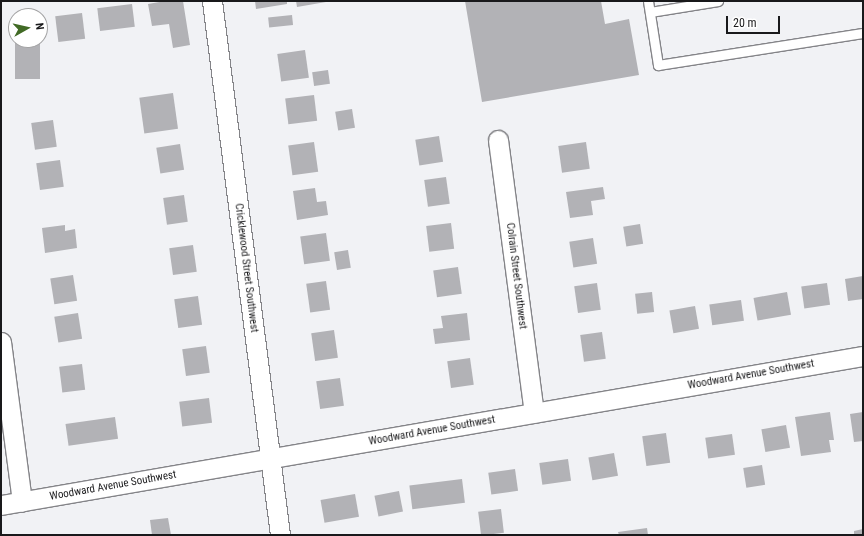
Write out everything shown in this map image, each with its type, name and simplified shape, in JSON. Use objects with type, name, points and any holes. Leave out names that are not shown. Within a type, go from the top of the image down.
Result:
[{"type":"street","name":"Cricklewood Street Southwest","points":[[212,1],[280,535]]},
{"type":"street","name":"Colrain Street Southwest","points":[[498,140],[534,413]]},
{"type":"street","points":[[1,342],[22,502]]},
{"type":"street","name":"Woodward Avenue Southwest","points":[[1,505],[863,356]]},
{"type":"lane","points":[[648,1],[658,65],[863,33]]},
{"type":"lane","points":[[650,12],[718,1]]},
{"type":"building","points":[[165,1],[183,1],[190,45],[173,48],[169,24],[152,26],[148,4]]},
{"type":"building","points":[[255,1],[287,1],[287,4],[256,9]]},
{"type":"building","points":[[296,1],[326,1],[326,2],[297,7]]},
{"type":"building","points":[[465,1],[601,1],[605,24],[629,19],[639,75],[482,102]]},
{"type":"building","points":[[132,4],[135,27],[100,31],[97,8]]},
{"type":"building","points":[[82,13],[85,39],[58,42],[55,16]]},
{"type":"building","points":[[292,15],[293,25],[269,27],[268,18]]},
{"type":"building","points":[[15,48],[40,48],[40,79],[15,79]]},
{"type":"building","points":[[305,50],[309,78],[281,82],[277,54]]},
{"type":"building","points":[[328,70],[330,84],[314,86],[312,72]]},
{"type":"building","points":[[173,93],[178,129],[144,133],[139,98]]},
{"type":"building","points":[[314,95],[317,121],[288,124],[285,99]]},
{"type":"building","points":[[352,109],[355,128],[338,130],[335,112]]},
{"type":"building","points":[[53,120],[57,147],[35,150],[31,123]]},
{"type":"building","points":[[439,136],[443,162],[419,165],[415,140]]},
{"type":"building","points":[[314,142],[318,172],[292,175],[288,146]]},
{"type":"building","points":[[586,142],[590,169],[562,173],[558,146]]},
{"type":"building","points":[[180,144],[184,170],[160,173],[156,148]]},
{"type":"building","points":[[60,160],[64,187],[40,190],[36,163]]},
{"type":"building","points":[[446,177],[450,204],[428,207],[424,180]]},
{"type":"building","points":[[603,187],[605,199],[591,201],[593,215],[570,218],[566,192]]},
{"type":"building","points":[[315,188],[317,202],[326,201],[328,215],[297,220],[293,191]]},
{"type":"building","points":[[184,195],[188,222],[167,225],[163,198]]},
{"type":"building","points":[[451,223],[454,249],[429,252],[426,226]]},
{"type":"building","points":[[640,224],[643,244],[626,246],[623,227]]},
{"type":"building","points":[[65,225],[65,231],[75,229],[77,248],[45,253],[42,228]]},
{"type":"building","points":[[326,233],[330,261],[304,264],[300,237]]},
{"type":"building","points":[[593,238],[597,264],[573,267],[569,242]]},
{"type":"building","points":[[193,245],[197,272],[173,275],[169,248]]},
{"type":"building","points":[[348,250],[351,268],[337,270],[334,252]]},
{"type":"building","points":[[458,267],[462,294],[437,297],[433,270]]},
{"type":"building","points":[[73,275],[77,301],[54,304],[50,279]]},
{"type":"building","points":[[863,276],[863,299],[848,301],[845,279]]},
{"type":"building","points":[[326,281],[330,310],[310,313],[306,284]]},
{"type":"building","points":[[597,283],[601,310],[578,313],[574,286]]},
{"type":"building","points":[[827,283],[830,305],[804,308],[801,287]]},
{"type":"building","points":[[652,292],[654,312],[637,314],[635,294]]},
{"type":"building","points":[[787,292],[791,315],[758,321],[754,298]]},
{"type":"building","points":[[198,296],[202,325],[178,328],[174,299]]},
{"type":"building","points":[[741,300],[744,321],[712,325],[709,304]]},
{"type":"building","points":[[695,306],[699,329],[673,333],[669,311]]},
{"type":"building","points":[[78,313],[82,339],[58,342],[54,317]]},
{"type":"building","points":[[467,313],[470,340],[435,344],[433,329],[443,328],[441,316]]},
{"type":"building","points":[[334,330],[338,358],[315,361],[311,333]]},
{"type":"building","points":[[602,332],[606,359],[584,362],[580,335]]},
{"type":"building","points":[[206,346],[210,373],[186,376],[182,349]]},
{"type":"building","points":[[470,358],[474,385],[451,388],[447,361]]},
{"type":"building","points":[[82,364],[85,390],[62,393],[59,367]]},
{"type":"building","points":[[340,378],[344,406],[320,409],[316,381]]},
{"type":"building","points":[[209,398],[212,423],[182,426],[179,402]]},
{"type":"building","points":[[830,412],[834,440],[829,440],[831,452],[801,456],[795,417]]},
{"type":"building","points":[[863,412],[863,441],[854,442],[850,414]]},
{"type":"building","points":[[115,417],[118,439],[69,446],[65,424]]},
{"type":"building","points":[[786,425],[790,448],[765,452],[761,429]]},
{"type":"building","points":[[666,433],[670,463],[646,466],[642,436]]},
{"type":"building","points":[[732,434],[735,455],[708,459],[705,438]]},
{"type":"building","points":[[614,453],[618,476],[592,480],[588,458]]},
{"type":"building","points":[[568,459],[571,481],[542,485],[539,463]]},
{"type":"building","points":[[762,465],[765,485],[746,488],[743,468]]},
{"type":"building","points":[[515,469],[518,491],[491,495],[488,473]]},
{"type":"building","points":[[462,479],[465,503],[412,509],[409,485]]},
{"type":"building","points":[[399,491],[403,512],[378,516],[374,496]]},
{"type":"building","points":[[355,494],[359,517],[325,523],[321,500]]},
{"type":"building","points":[[501,509],[504,533],[481,535],[478,512]]},
{"type":"building","points":[[168,518],[171,535],[152,535],[150,520]]},
{"type":"building","points":[[647,528],[648,535],[619,535],[618,532]]},
{"type":"building","points":[[863,529],[863,535],[854,535],[854,531]]}]
